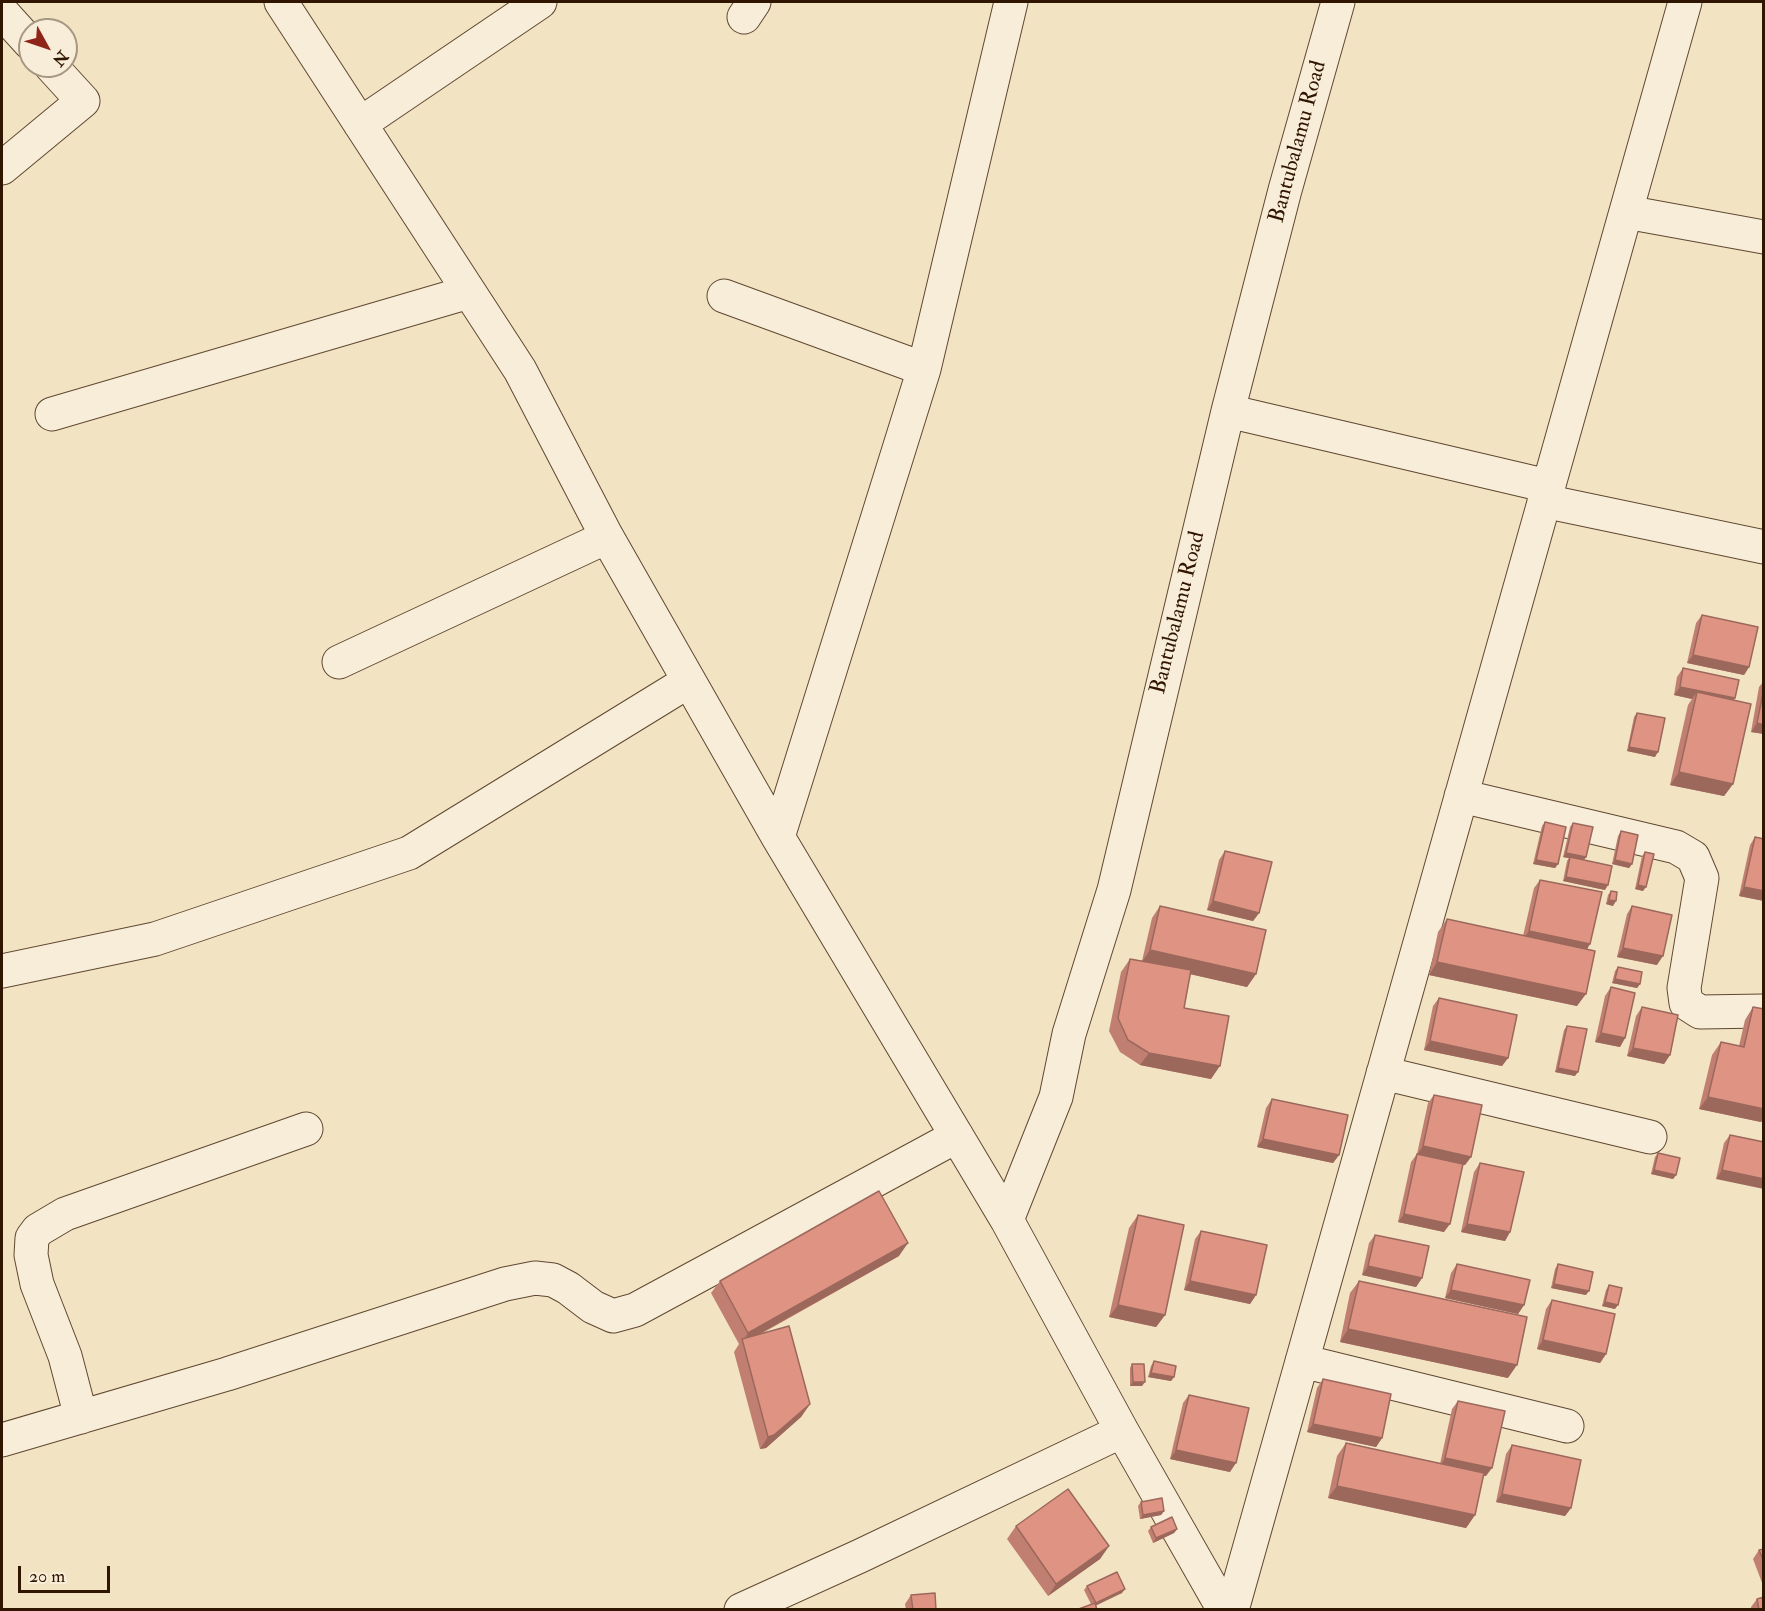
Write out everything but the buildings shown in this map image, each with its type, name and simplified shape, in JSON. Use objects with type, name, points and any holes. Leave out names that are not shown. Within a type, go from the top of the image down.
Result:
[{"type":"street","points":[[281,2],[520,370],[607,537],[778,837],[1007,1220],[1122,1431],[1224,1610]]},
{"type":"street","points":[[360,124],[540,2]]},
{"type":"street","points":[[778,837],[924,369],[1011,2]]},
{"type":"street","name":"Bantubalamu Road","points":[[1007,1220],[1056,1097],[1069,1034],[1113,890],[1228,411],[1285,189],[1338,2]]},
{"type":"street","points":[[1232,1610],[1685,2]]},
{"type":"street","points":[[2,12],[18,30]]},
{"type":"street","points":[[2,168],[83,101],[62,78]]},
{"type":"street","points":[[1626,212],[1764,237]]},
{"type":"street","points":[[52,414],[469,292]]},
{"type":"street","points":[[724,296],[924,369]]},
{"type":"street","points":[[1228,411],[1764,547]]},
{"type":"street","points":[[339,662],[607,537]]},
{"type":"street","points":[[2,971],[155,939],[409,853],[689,681]]},
{"type":"street","points":[[1461,796],[1676,847],[1693,857],[1702,878],[1684,988],[1686,1003],[1700,1012],[1764,1011]]},
{"type":"street","points":[[1383,1073],[1650,1137]]},
{"type":"street","points":[[81,1417],[65,1356],[38,1284],[31,1255],[32,1238],[38,1230],[64,1214],[306,1129]]},
{"type":"street","points":[[2,1440],[227,1374],[506,1284],[535,1278],[553,1280],[568,1288],[593,1308],[613,1316],[635,1310],[957,1136]]},
{"type":"street","points":[[1302,1361],[1567,1426]]},
{"type":"street","points":[[741,1610],[1122,1431]]}]
